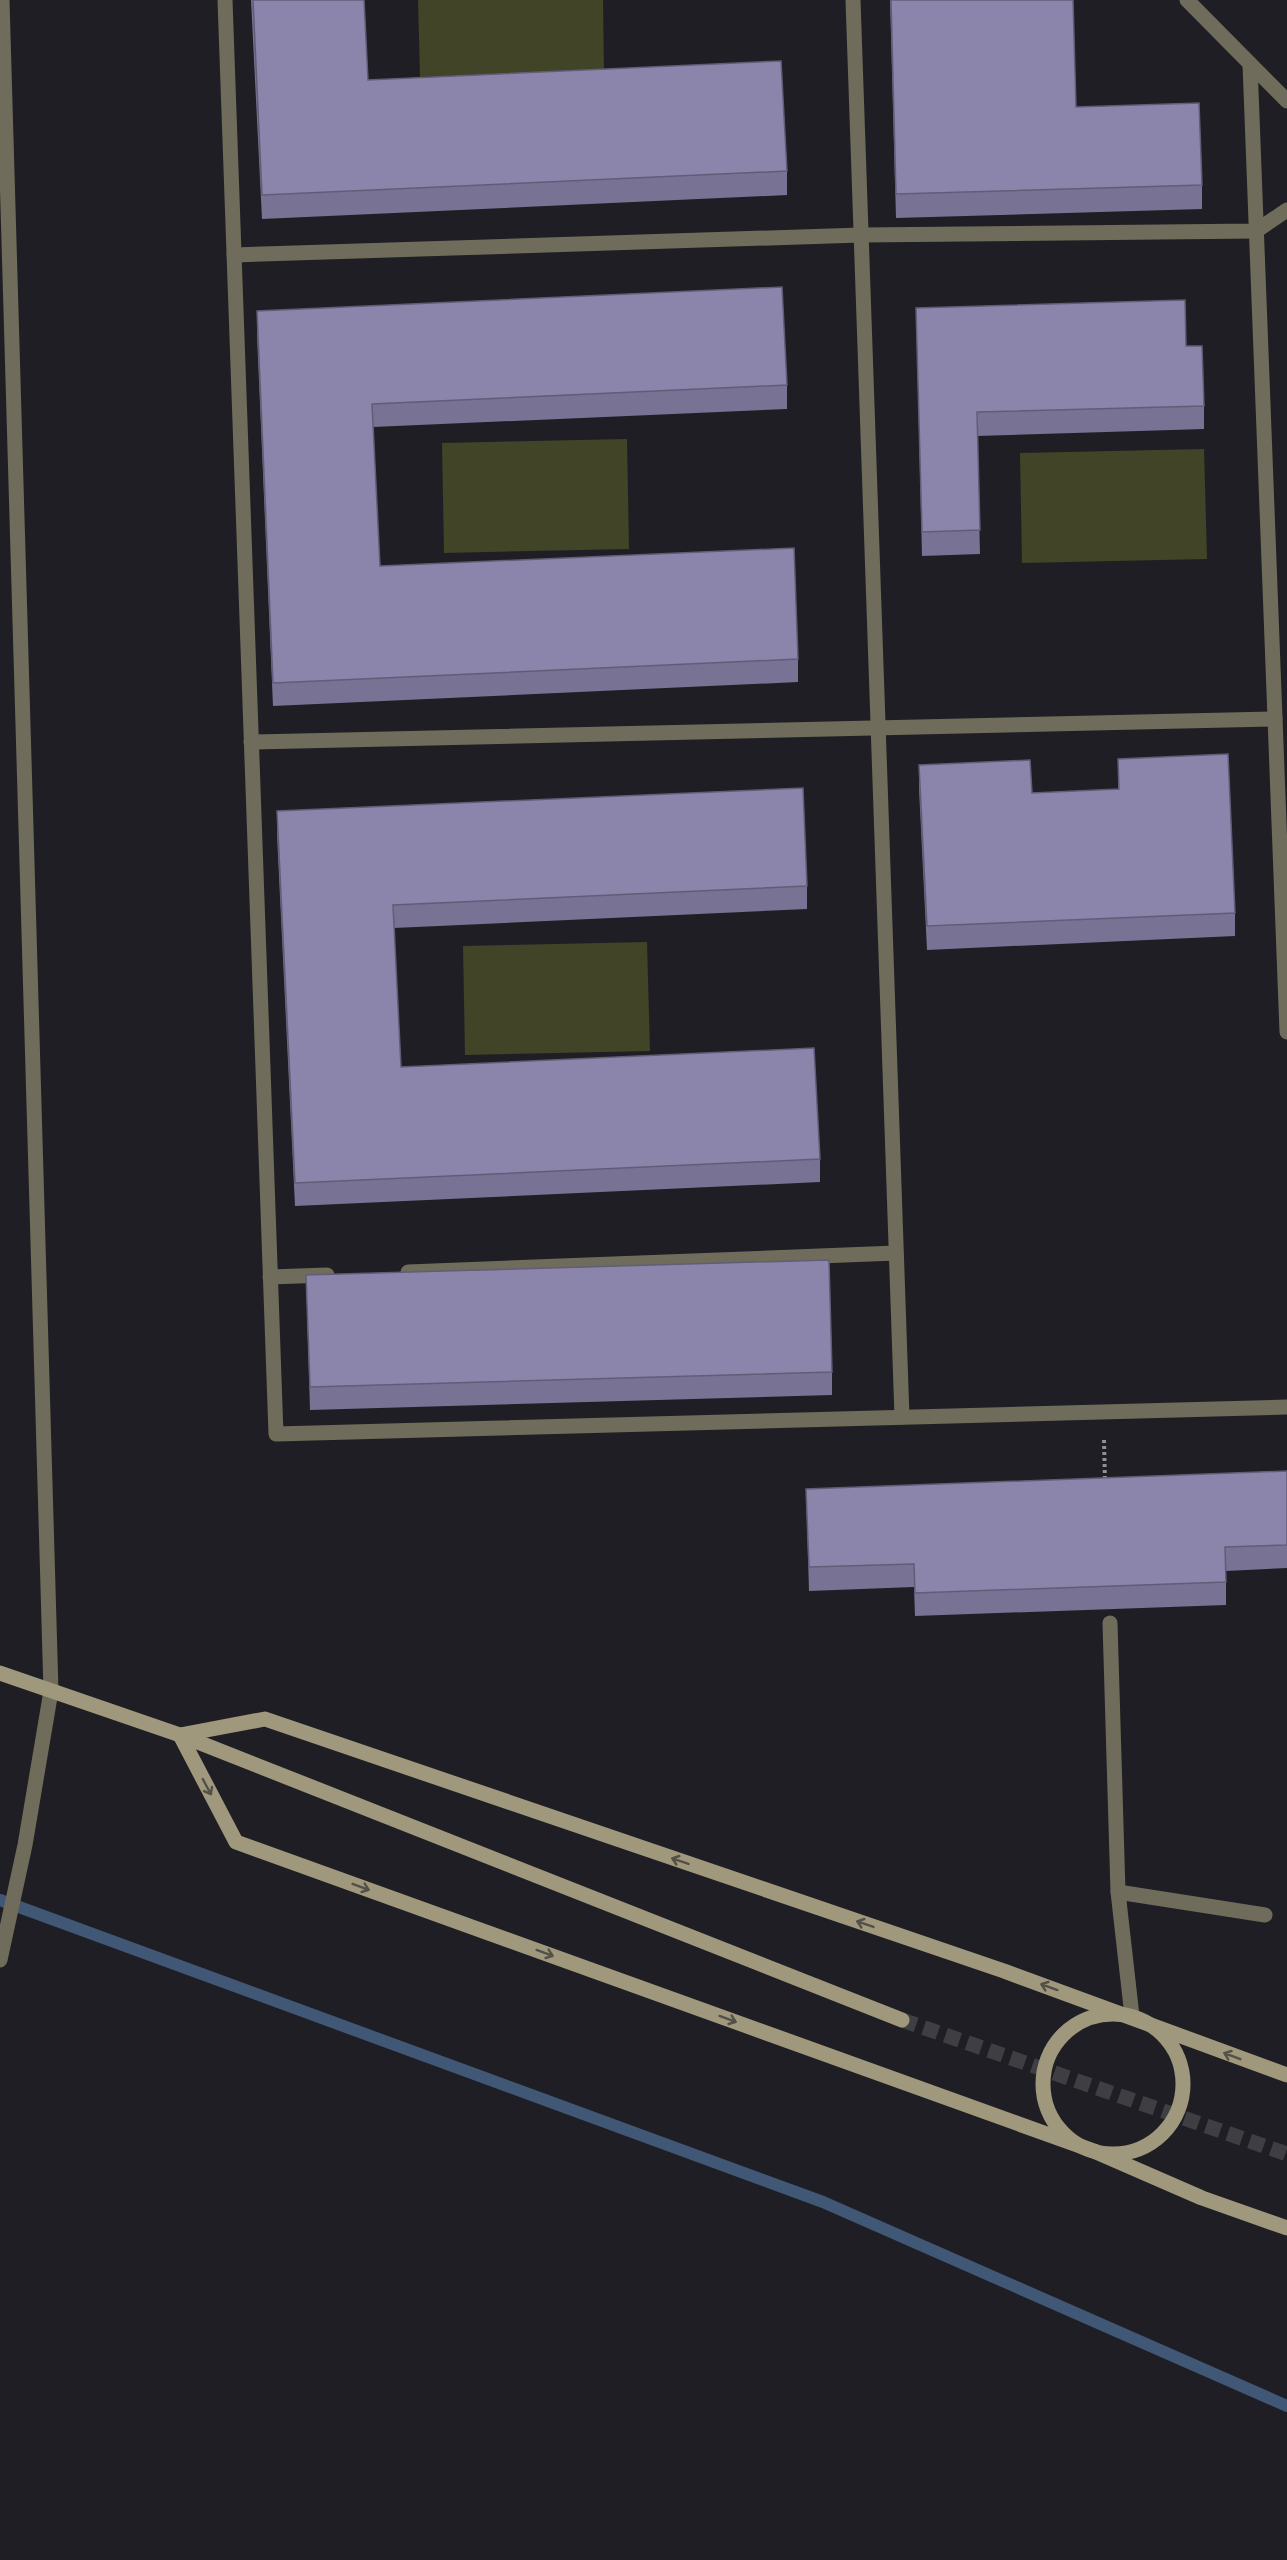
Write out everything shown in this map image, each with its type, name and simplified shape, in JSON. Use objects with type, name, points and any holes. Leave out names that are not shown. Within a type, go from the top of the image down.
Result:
[{"type":"street","points":[[0,1960],[26,1845],[51,1691],[2,0]]},
{"type":"street","points":[[225,0],[276,1434],[1287,1407]]},
{"type":"street","points":[[853,0],[902,1417]]},
{"type":"street","points":[[1187,0],[1287,101]]},
{"type":"street","points":[[1250,64],[1256,231],[1280,674],[1275,719],[1287,1032]]},
{"type":"street","points":[[234,255],[861,235],[1256,231],[1287,210]]},
{"type":"street","points":[[251,742],[1275,719]]},
{"type":"street","points":[[388,1273],[896,1253]]},
{"type":"street","points":[[270,1277],[341,1275]]},
{"type":"street","points":[[1110,1623],[1118,1892],[1132,2016]]},
{"type":"street","points":[[0,1673],[180,1735],[902,2020]]},
{"type":"street","points":[[180,1735],[265,1719],[1132,2016],[1287,2075]]},
{"type":"street","points":[[180,1735],[236,1842],[1094,2151],[1118,2154],[1142,2147],[1162,2134],[1177,2114],[1183,2091],[1181,2066],[1175,2052],[1171,2044],[1154,2027],[1132,2016],[1110,2014],[1089,2018],[1069,2029],[1054,2045],[1045,2064],[1043,2086],[1047,2108],[1058,2127],[1074,2142],[1094,2151],[1202,2198],[1287,2228]]},
{"type":"street","points":[[1118,1892],[1265,1915]]},
{"type":"path","points":[[1103,1412],[1106,1492]]},
{"type":"green space","points":[[418,0],[603,0],[604,73],[420,77]]},
{"type":"green space","points":[[627,439],[629,549],[444,553],[442,443]]},
{"type":"green space","points":[[1204,449],[1207,559],[1022,563],[1020,453]]},
{"type":"green space","points":[[647,942],[650,1051],[465,1055],[463,946]]},
{"type":"building","points":[[253,0],[364,0],[368,80],[781,61],[787,171],[262,195]]},
{"type":"building","points":[[891,0],[1073,0],[1076,107],[1199,103],[1202,185],[896,194]]},
{"type":"building","points":[[782,287],[787,385],[372,404],[380,566],[794,548],[798,659],[273,683],[257,311]]},
{"type":"building","points":[[1185,300],[1186,346],[1202,346],[1204,406],[977,412],[980,530],[922,532],[916,308]]},
{"type":"building","points":[[1228,754],[1235,913],[927,926],[919,765],[1030,760],[1032,793],[1119,789],[1118,759]]},
{"type":"building","points":[[803,788],[807,886],[393,905],[401,1067],[814,1048],[820,1159],[295,1183],[277,811]]},
{"type":"building","points":[[829,1260],[832,1372],[310,1387],[306,1275]]},
{"type":"building","points":[[1287,1471],[1287,1545],[1225,1547],[1226,1582],[915,1593],[914,1564],[809,1567],[806,1489]]},
{"type":"waterway","points":[[0,1900],[823,2202],[1287,2406]]},
{"type":"tunnel","points":[[902,2020],[1287,2154]]}]
